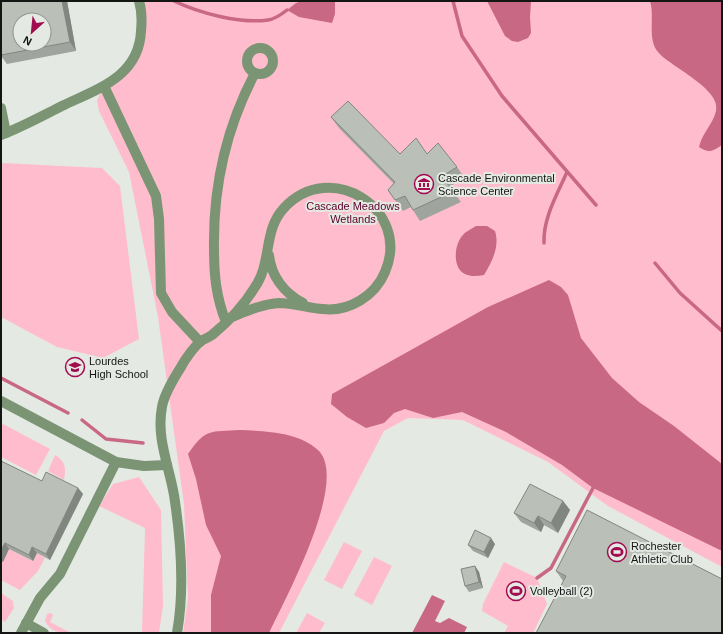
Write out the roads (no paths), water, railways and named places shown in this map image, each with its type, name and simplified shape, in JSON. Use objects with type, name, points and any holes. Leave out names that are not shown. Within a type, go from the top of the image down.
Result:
[{"type":"street","points":[[1,108],[4,134],[104,86],[125,70],[138,51],[142,27],[142,9],[139,1]]},
{"type":"street","points":[[229,319],[215,288],[214,217],[220,171],[227,142],[243,96],[255,73]]},
{"type":"street","points":[[104,86],[156,196],[159,219],[162,293],[172,312],[200,342]]},
{"type":"street","points":[[177,630],[182,583],[176,516],[160,434],[162,406],[181,366],[200,342],[210,336],[229,319],[257,285],[264,269],[271,230],[281,211],[295,198],[311,190],[332,188],[352,192],[363,198],[378,213],[387,230],[390,251],[386,271],[375,288],[360,301],[340,308],[320,309],[307,305],[291,296],[278,282],[273,272],[268,251]]},
{"type":"street","points":[[229,319],[251,309],[278,304],[307,305]]},
{"type":"street","points":[[1,401],[116,462],[138,466],[167,465]]},
{"type":"street","points":[[21,633],[40,598],[60,574],[116,462]]},
{"type":"street","points":[[26,624],[44,633]]},
{"type":"waterway","points":[[174,1],[195,10],[207,13],[233,19],[257,21],[271,19],[287,10]]},
{"type":"waterway","points":[[453,1],[462,36],[502,96],[596,205]]},
{"type":"waterway","points":[[544,243],[544,234],[548,216],[567,172]]},
{"type":"waterway","points":[[655,263],[680,293],[722,331]]},
{"type":"waterway","points":[[1,378],[68,413]]},
{"type":"waterway","points":[[82,420],[106,439],[143,443]]},
{"type":"waterway","points":[[537,578],[551,568],[593,488]]},
{"type":"place","name":"Cascade Environmental Science Center","points":[[424,184]]},
{"type":"place","name":"Lourdes High School","points":[[75,367]]},
{"type":"place","name":"Rochester Athletic Club","points":[[617,552]]},
{"type":"place","name":"Volleyball (2)","points":[[516,591]]},
{"type":"park label","name":"Cascade Meadows Wetlands","points":[[353,212]]}]
